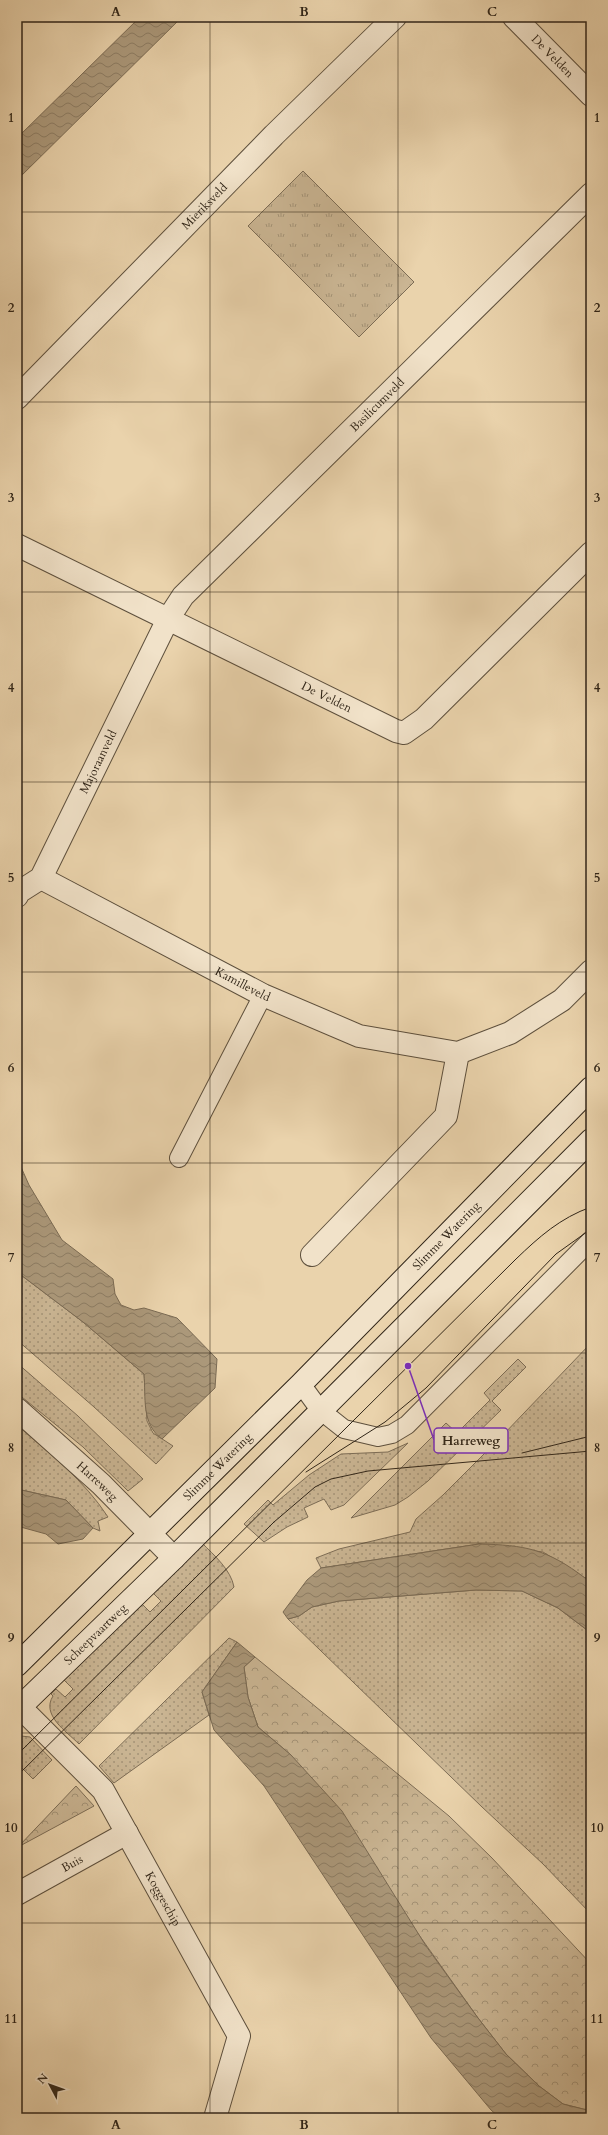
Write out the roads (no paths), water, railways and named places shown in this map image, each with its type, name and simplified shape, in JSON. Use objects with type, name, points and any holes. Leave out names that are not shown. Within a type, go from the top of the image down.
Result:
[{"type":"street","name":"Mieriksveld","points":[[17,398],[274,135],[395,17]]},
{"type":"street","name":"De Velden","points":[[514,17],[591,95]]},
{"type":"street","name":"Basilicumveld","points":[[168,619],[183,596],[591,194]]},
{"type":"street","name":"De Velden","points":[[17,545],[396,731],[404,733],[424,719],[591,553]]},
{"type":"street","name":"Majoraanveld","points":[[41,878],[168,619]]},
{"type":"street","points":[[17,896],[19,892],[41,878]]},
{"type":"street","name":"Kamilleveld","points":[[41,878],[263,995],[359,1036],[458,1053]]},
{"type":"street","points":[[312,1255],[446,1116],[458,1053],[510,1033],[562,1000],[591,971]]},
{"type":"street","name":"Slimme Watering","points":[[149,1532],[301,1384],[591,1088]]},
{"type":"street","points":[[174,1558],[591,1140]]},
{"type":"street","name":"Harreweg","points":[[17,1409],[101,1484],[174,1558]]},
{"type":"street","points":[[17,1665],[149,1532]]},
{"type":"street","name":"Scheepvaartweg","points":[[18,1707],[174,1558]]},
{"type":"street","name":"Koggeschip","points":[[18,1707],[103,1790],[240,2036],[215,2118]]},
{"type":"street","name":"Buis","points":[[17,1894],[127,1833]]},
{"type":"lane","points":[[179,1158],[263,995]]},
{"type":"lane","points":[[301,1384],[320,1410],[344,1429],[364,1435],[378,1437],[392,1434],[407,1425],[591,1240]]},
{"type":"water","points":[[140,17],[182,17],[17,180],[17,138]]},
{"type":"water","points":[[17,1158],[29,1185],[62,1240],[113,1279],[115,1294],[121,1305],[134,1310],[144,1308],[177,1318],[217,1359],[215,1388],[162,1439],[155,1433],[148,1418],[145,1401],[144,1374],[83,1322],[17,1272]]},
{"type":"water","points":[[17,1489],[66,1500],[93,1528],[83,1539],[58,1544],[46,1534],[17,1526]]},
{"type":"water","points":[[479,1544],[510,1546],[535,1550],[559,1561],[585,1578],[591,1583],[591,1633],[558,1608],[522,1591],[476,1590],[339,1601],[312,1607],[299,1616],[288,1619],[283,1612],[307,1580],[321,1568]]},
{"type":"water","points":[[237,1642],[255,1657],[244,1667],[248,1697],[258,1727],[291,1755],[342,1811],[426,1946],[506,2054],[539,2086],[563,2104],[591,2111],[591,2118],[500,2118],[491,2110],[431,2038],[264,1786],[214,1730],[202,1692]]},
{"type":"tram line","points":[[17,1755],[516,1259],[533,1243],[560,1222],[591,1207]]},
{"type":"tram line","points":[[306,1472],[385,1422],[426,1388],[556,1254],[591,1229]]},
{"type":"tram line","points":[[522,1453],[591,1436]]},
{"type":"tram line","points":[[17,1776],[274,1522],[315,1487],[331,1479],[368,1471],[591,1451]]},
{"type":"place","name":"Harreweg","points":[[408,1366]]}]
